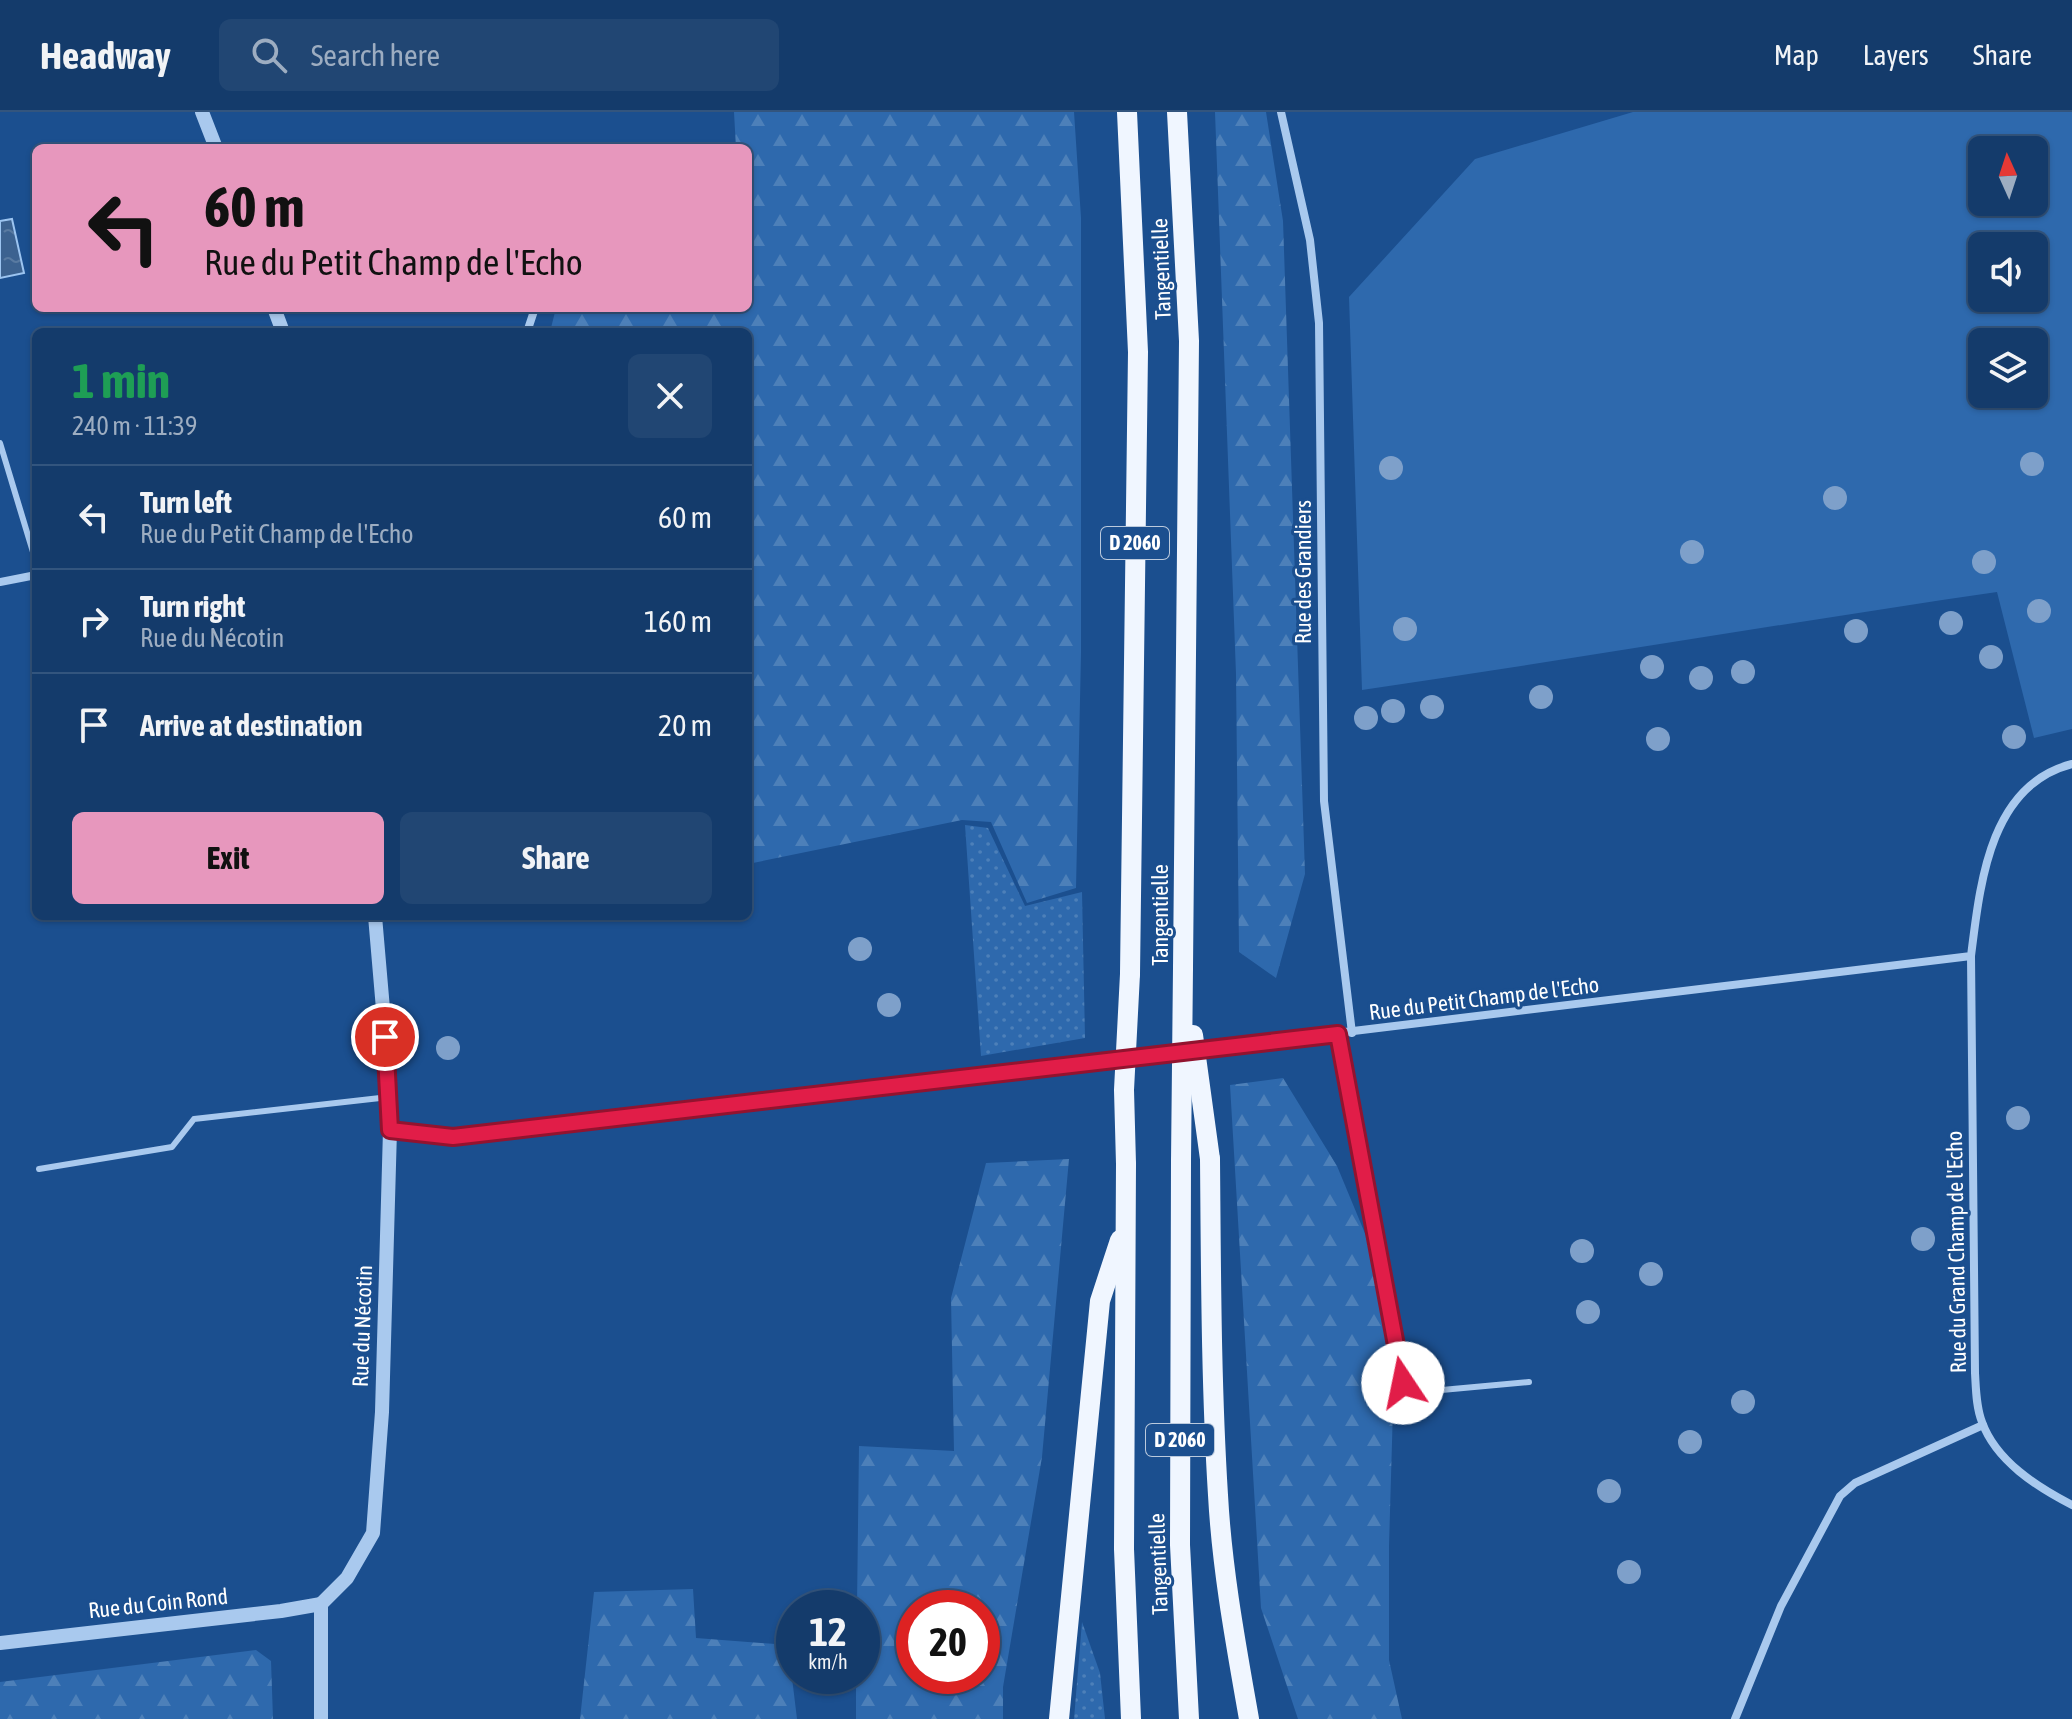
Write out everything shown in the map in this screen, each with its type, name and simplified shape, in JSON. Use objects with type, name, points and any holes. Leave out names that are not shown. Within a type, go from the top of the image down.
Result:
[{"type":"main road","name":"Tangentielle","points":[[1127,112],[1138,352],[1130,974],[1124,1090],[1124,1549],[1131,1719]]},
{"type":"main road","name":"Tangentielle","points":[[1177,112],[1189,341],[1180,1545],[1189,1719]]},
{"type":"main road","points":[[1183,968],[1210,1159],[1211,1306],[1218,1496],[1231,1618],[1249,1719]]},
{"type":"main road","points":[[1059,1719],[1100,1301],[1126,1221]]},
{"type":"street","points":[[202,112],[214,144]]},
{"type":"street","name":"Rue des Grandiers","points":[[1281,112],[1310,240],[1319,323],[1324,801],[1352,1033]]},
{"type":"street","points":[[0,582],[32,576]]},
{"type":"street","points":[[1971,956],[1980,882],[1995,836],[2018,797],[2037,780],[2072,764]]},
{"type":"street","name":"Rue du Nécotin","points":[[321,1604],[347,1578],[373,1533],[382,1412],[390,1130],[375,920]]},
{"type":"street","name":"Rue du Petit Champ de l'Echo","points":[[390,1130],[453,1137],[1352,1033],[1971,956]]},
{"type":"street","name":"Rue du Grand Champ de l'Echo","points":[[1971,956],[1975,1373],[1978,1411],[1993,1443],[2014,1467],[2044,1491],[2072,1505]]},
{"type":"street","points":[[1735,1719],[1781,1606],[1840,1496],[1855,1483],[1983,1425]]},
{"type":"street","points":[[321,1604],[321,1719]]},
{"type":"street","name":"Rue du Coin Rond","points":[[0,1643],[321,1604]]},
{"type":"lane","points":[[0,443],[32,549]]},
{"type":"lane","points":[[1338,1034],[1403,1383],[1409,1390],[1420,1392],[1529,1382]]},
{"type":"lane","points":[[39,1169],[172,1147],[194,1119],[389,1097]]},
{"type":"green space","points":[[734,112],[1074,112],[1081,218],[1081,652],[1076,888],[1027,903],[991,822],[962,820],[752,863],[752,328],[551,328],[555,312],[752,312],[752,144],[736,144]]},
{"type":"green space","points":[[1215,112],[1266,112],[1283,221],[1305,874],[1276,978],[1239,952],[1236,674]]},
{"type":"green space","points":[[1633,112],[2072,112],[2072,729],[2034,738],[1997,592],[1362,690],[1349,297],[1475,159]]},
{"type":"green space","points":[[965,825],[988,828],[1025,906],[1082,892],[1085,1038],[981,1056]]},
{"type":"green space","points":[[1283,1078],[1337,1166],[1376,1260],[1394,1373],[1389,1660],[1402,1719],[1298,1719],[1261,1608],[1230,1085]]},
{"type":"green space","points":[[1069,1159],[1042,1457],[1003,1687],[1003,1719],[856,1719],[856,1694],[880,1694],[880,1590],[857,1590],[859,1446],[954,1451],[951,1298],[986,1163]]},
{"type":"green space","points":[[693,1589],[696,1638],[776,1644],[776,1694],[794,1694],[797,1719],[580,1719],[594,1592]]},
{"type":"green space","points":[[1082,1622],[1100,1673],[1105,1719],[1074,1719]]},
{"type":"green space","points":[[256,1650],[271,1661],[273,1719],[0,1719],[0,1682]]},
{"type":"water","points":[[12,219],[24,273],[0,278],[0,221]]},
{"type":"route","points":[[385,1037],[390,1130],[453,1137],[1338,1034],[1403,1383]]}]
